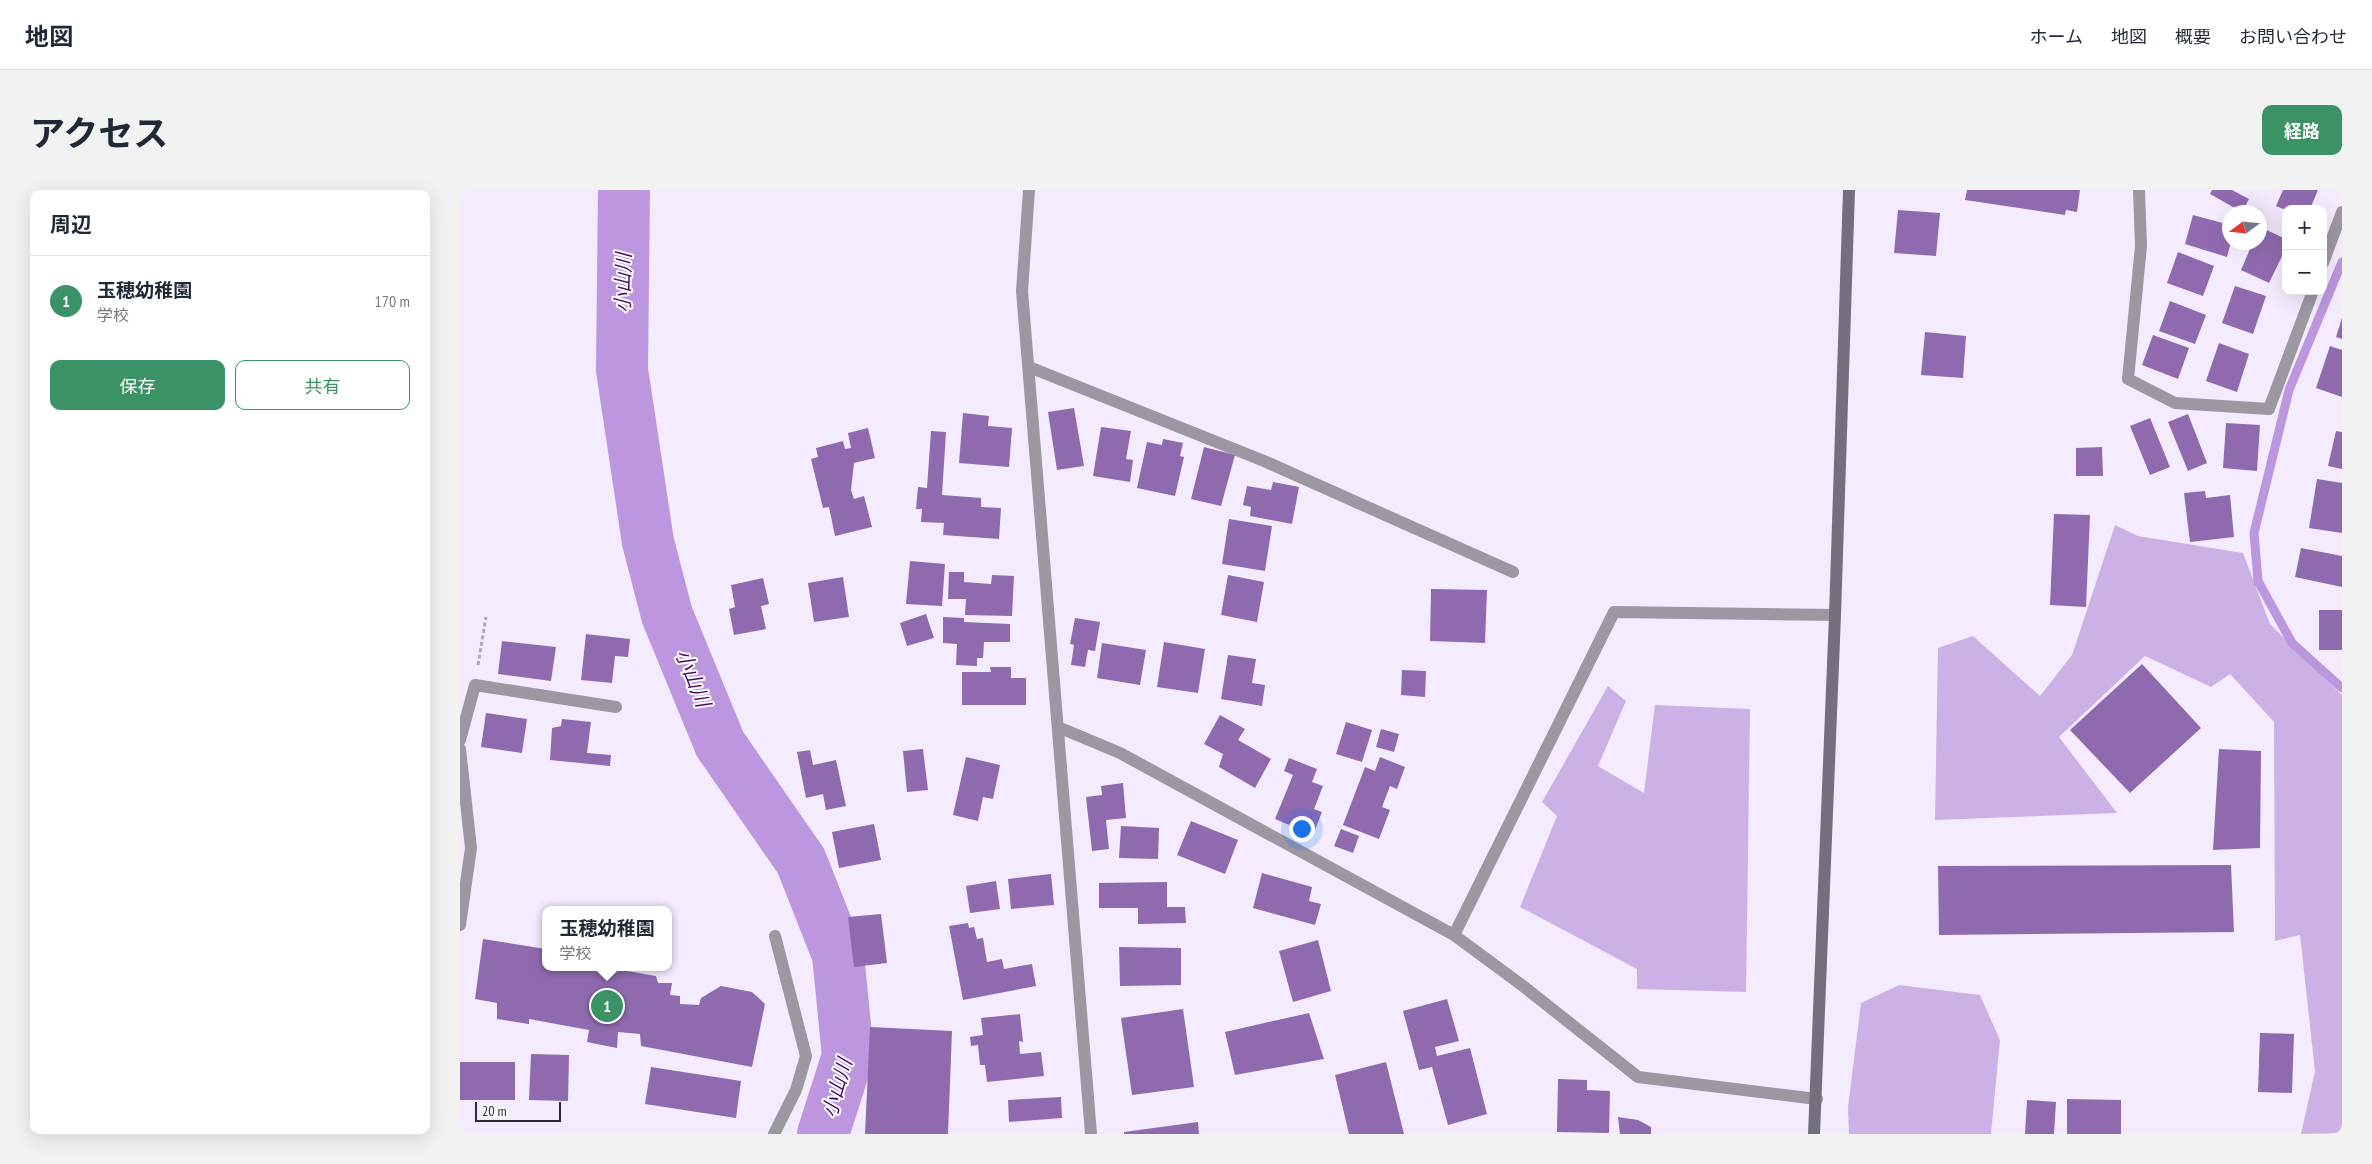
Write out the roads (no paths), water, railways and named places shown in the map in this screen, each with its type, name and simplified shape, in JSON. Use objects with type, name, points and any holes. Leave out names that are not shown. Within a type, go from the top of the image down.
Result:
[{"type":"street","points":[[1029,190],[1022,291],[1091,1134]]},
{"type":"street","points":[[1814,1134],[1817,1099],[1835,615],[1849,190]]},
{"type":"street","points":[[2138,190],[2141,246],[2128,379],[2175,403],[2269,409],[2312,295]]},
{"type":"street","points":[[2327,252],[2342,212]]},
{"type":"street","points":[[1028,367],[1264,461],[1513,572]]},
{"type":"street","points":[[1454,935],[1614,612],[1835,615]]},
{"type":"street","points":[[460,740],[475,685],[616,707]]},
{"type":"street","points":[[1058,727],[1120,753],[1454,935],[1524,986],[1638,1077],[1817,1099]]},
{"type":"street","points":[[460,749],[471,848],[460,925]]},
{"type":"street","points":[[774,1134],[796,1090],[806,1056],[775,936]]},
{"type":"waterway","name":"小山川","points":[[624,190],[622,370],[648,542],[667,615],[720,744],[801,861],[838,955],[848,1056],[823,1134]]},
{"type":"waterway","points":[[2342,262],[2289,390],[2254,533],[2258,581],[2292,643],[2342,688]]},
{"type":"place","name":"玉穂幼稚園","points":[[607,1006]]}]
